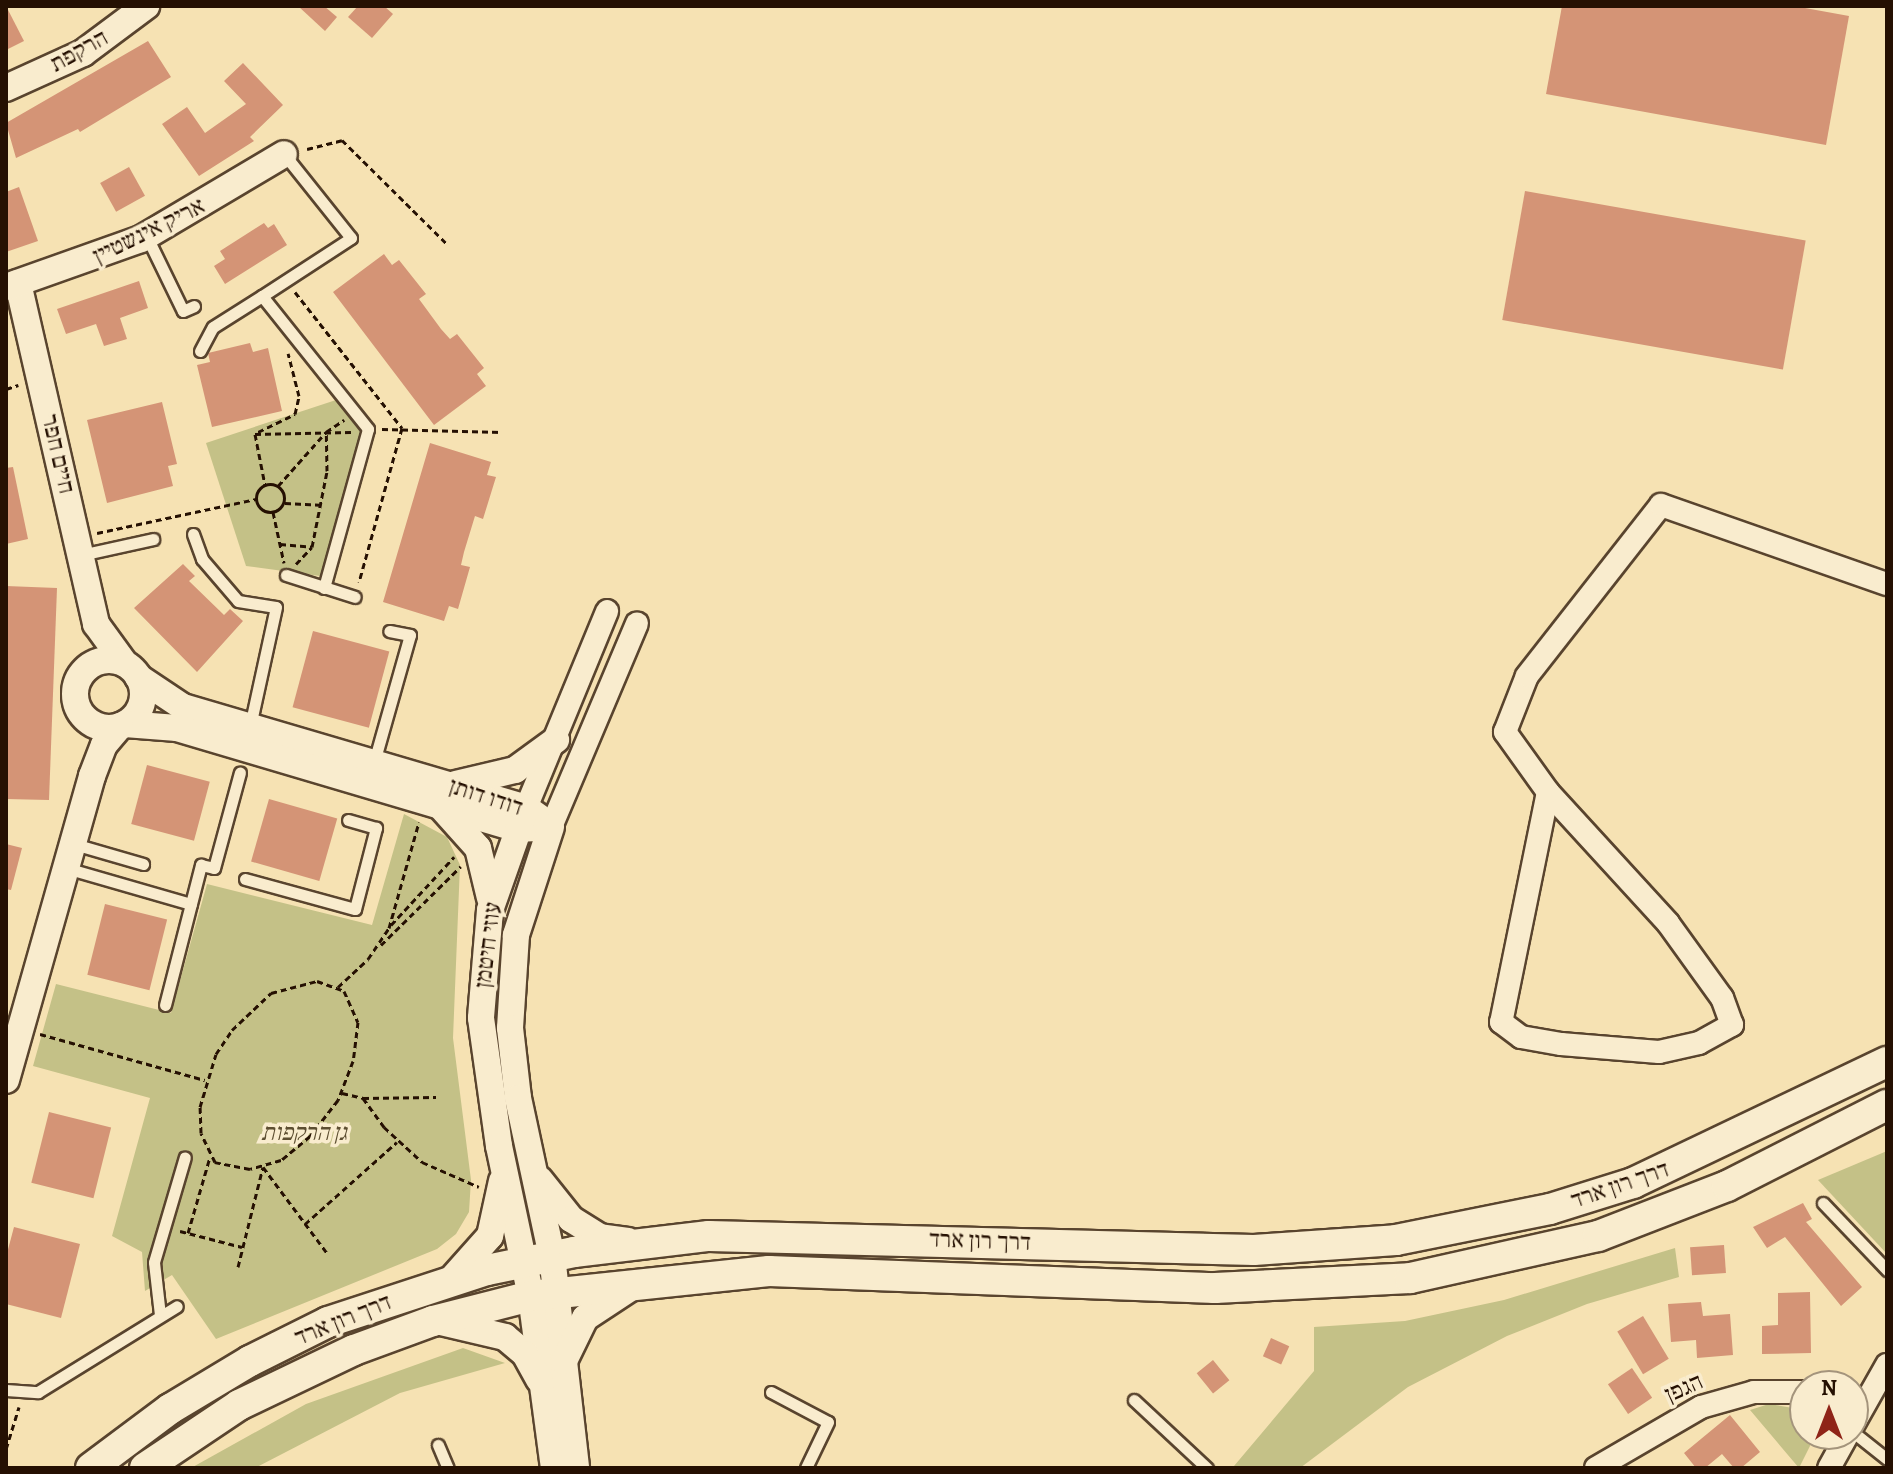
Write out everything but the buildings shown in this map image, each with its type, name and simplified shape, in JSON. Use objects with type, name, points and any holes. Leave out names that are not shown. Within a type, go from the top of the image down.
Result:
[{"type":"main road","name":"דרך רון ארד","points":[[91,1468],[170,1409],[250,1361],[328,1322],[450,1281],[539,1259],[639,1242],[802,1235],[1254,1250],[1396,1240],[1550,1209],[1633,1183],[1887,1062]]},
{"type":"main road","name":"דרך רון ארד","points":[[145,1468],[292,1377],[433,1321],[544,1294],[769,1271],[1215,1288],[1410,1278],[1598,1236],[1727,1186],[1887,1105]]},
{"type":"street","name":"הרקפת","points":[[6,88],[83,53],[146,6]]},
{"type":"street","name":"אריק אינשטיין","points":[[12,285],[146,236],[284,154]]},
{"type":"street","name":"חיים חפר","points":[[12,285],[96,624],[132,671]]},
{"type":"street","points":[[1548,792],[1501,1022],[1521,1037],[1561,1044],[1659,1052],[1699,1043],[1732,1025],[1722,998],[1668,923],[1548,792],[1505,732],[1522,690],[1597,581],[1661,505],[1887,584]]},
{"type":"street","name":"עוזי חיטמן","points":[[539,1259],[499,1146],[481,1018],[490,910],[522,818],[607,611]]},
{"type":"street","name":"עוזי חיטמן","points":[[553,1377],[530,1159],[513,1063],[511,981],[521,911],[551,827],[637,623]]},
{"type":"street","name":"חיים חפר","points":[[83,672],[96,624]]},
{"type":"street","points":[[6,1080],[15,1032],[103,749],[141,705],[132,671],[104,661],[83,672],[76,689],[86,737],[86,800]]},
{"type":"street","name":"דודו דותן","points":[[132,671],[176,704],[374,763],[434,796]]},
{"type":"street","points":[[79,710],[93,724],[122,725]]},
{"type":"street","name":"דודו דותן","points":[[122,725],[177,728],[551,827]]},
{"type":"street","points":[[490,910],[475,843],[434,796],[503,775],[556,740]]},
{"type":"street","points":[[450,1281],[490,1236],[502,1194],[499,1146]]},
{"type":"street","points":[[530,1159],[547,1193],[571,1219],[600,1237],[639,1242]]},
{"type":"street","points":[[554,1468],[553,1377],[585,1318],[641,1282]]},
{"type":"street","points":[[433,1321],[505,1337],[553,1377],[576,1468]]},
{"type":"street","points":[[1869,1388],[1887,1365]]},
{"type":"street","name":"הגפן","points":[[1596,1468],[1701,1407],[1754,1392],[1789,1392]]},
{"type":"street","points":[[1829,1468],[1840,1450]]},
{"type":"lane","points":[[200,351],[213,327],[351,238],[284,154]]},
{"type":"lane","points":[[146,236],[183,311],[194,306]]},
{"type":"lane","points":[[262,296],[368,429],[324,588]]},
{"type":"lane","points":[[193,534],[202,559],[238,601],[276,607],[250,727]]},
{"type":"lane","points":[[79,546],[153,539]]},
{"type":"lane","points":[[286,575],[355,597]]},
{"type":"lane","points":[[374,763],[410,635],[389,631]]},
{"type":"lane","points":[[165,1005],[201,865],[214,868],[240,772]]},
{"type":"lane","points":[[245,879],[355,909],[376,828],[348,820]]},
{"type":"lane","points":[[70,856],[191,904]]},
{"type":"lane","points":[[70,856],[143,864]]},
{"type":"lane","points":[[160,1315],[154,1262],[185,1157]]},
{"type":"lane","points":[[1823,1203],[1887,1270]]},
{"type":"lane","points":[[12,1391],[38,1392],[177,1306]]},
{"type":"lane","points":[[771,1392],[828,1422],[806,1468]]},
{"type":"lane","points":[[1134,1400],[1207,1468]]},
{"type":"lane","points":[[438,1445],[448,1468]]},
{"type":"lane","points":[[1869,1446],[1887,1459]]},
{"type":"path","points":[[284,154],[342,140],[446,243]]},
{"type":"path","points":[[255,434],[295,414],[299,396],[279,319]]},
{"type":"path","points":[[368,429],[502,432]]},
{"type":"path","points":[[278,486],[326,432]]},
{"type":"path","points":[[286,575],[312,547],[327,471],[326,432]]},
{"type":"path","points":[[255,434],[354,432]]},
{"type":"path","points":[[79,546],[256,499],[265,485],[255,434]]},
{"type":"path","points":[[265,485],[278,486]]},
{"type":"path","points":[[278,486],[283,503]]},
{"type":"path","points":[[256,499],[264,510],[273,511],[283,503],[320,505]]},
{"type":"path","points":[[273,511],[286,575]]},
{"type":"path","points":[[280,543],[312,547]]},
{"type":"path","points":[[389,928],[434,796]]},
{"type":"path","points":[[377,946],[389,928],[475,843]]},
{"type":"path","points":[[338,987],[475,843]]},
{"type":"path","points":[[188,1233],[210,1157],[201,1133],[205,1080],[232,1030],[271,993],[317,981],[338,987],[355,1008],[358,1029],[342,1093],[310,1136],[281,1160],[263,1167],[230,1169],[210,1157]]},
{"type":"path","points":[[15,1032],[205,1080]]},
{"type":"path","points":[[342,1093],[363,1098],[436,1097]]},
{"type":"path","points":[[363,1098],[397,1142],[437,1171],[502,1194]]},
{"type":"path","points":[[305,1224],[397,1142]]},
{"type":"path","points":[[263,1167],[327,1253]]},
{"type":"path","points":[[238,1267],[263,1167]]},
{"type":"path","points":[[165,1227],[244,1247]]},
{"type":"path","points":[[6,1449],[19,1410],[12,1391]]},
{"type":"green space","points":[[336,400],[362,433],[320,576],[246,566],[206,443]]},
{"type":"green space","name":"גן הרקפות","points":[[404,814],[447,837],[460,865],[453,1038],[471,1180],[469,1212],[456,1234],[437,1249],[216,1339],[172,1275],[145,1291],[142,1252],[112,1236],[150,1098],[33,1066],[56,984],[171,1013],[207,884],[372,925]]},
{"type":"green space","points":[[1887,1151],[1887,1254],[1818,1180]]},
{"type":"green space","points":[[1675,1248],[1679,1277],[1587,1304],[1507,1336],[1408,1387],[1300,1468],[1234,1466],[1314,1371],[1314,1327],[1405,1321],[1504,1300]]},
{"type":"green space","points":[[463,1348],[505,1363],[400,1393],[255,1468],[191,1468],[306,1404]]},
{"type":"green space","points":[[1769,1404],[1789,1407],[1789,1450],[1808,1450],[1799,1468],[1750,1410]]}]
